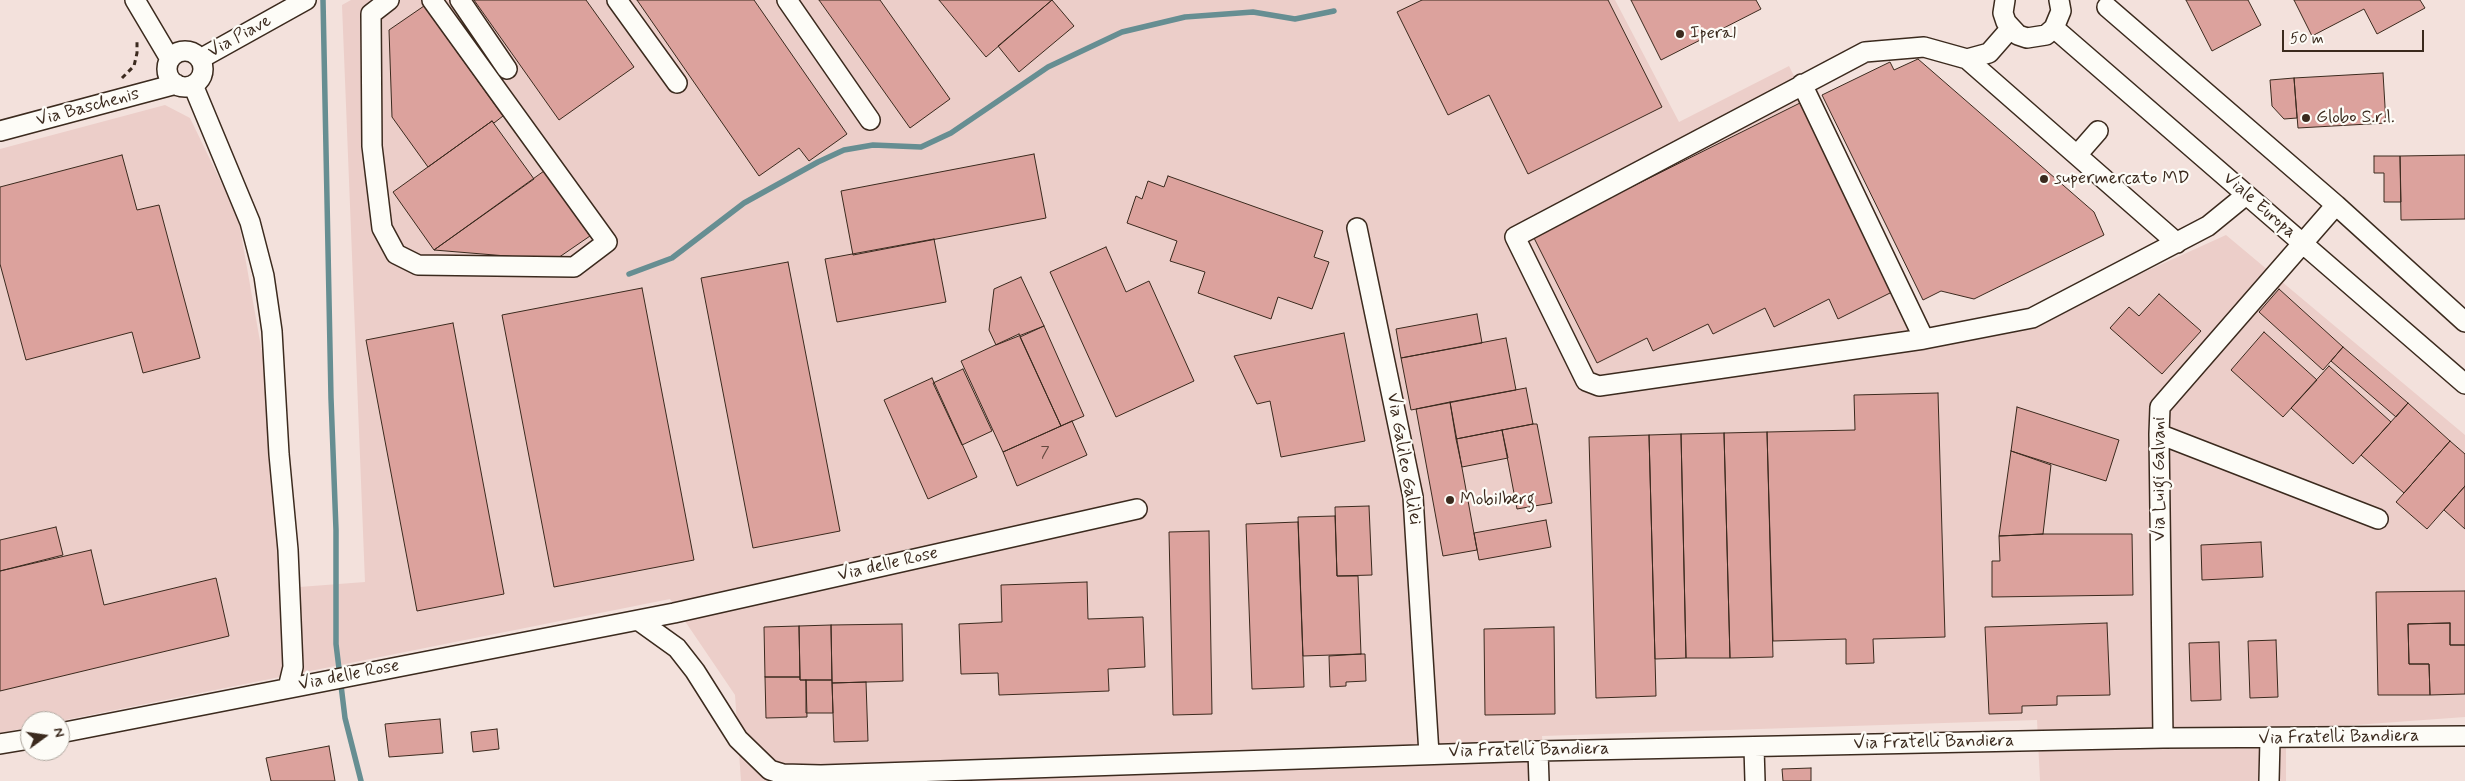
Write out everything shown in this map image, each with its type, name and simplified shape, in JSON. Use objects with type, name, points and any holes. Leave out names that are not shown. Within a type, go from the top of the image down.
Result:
[{"type":"street","points":[[135,0],[170,59],[169,76],[184,85],[250,222],[264,276],[272,331],[279,454],[288,550],[292,667],[288,688]]},
{"type":"street","name":"Via Piave","points":[[200,59],[305,0]]},
{"type":"street","points":[[389,0],[371,14],[372,146],[382,228],[396,254],[418,265],[574,267],[607,242],[432,0]]},
{"type":"street","points":[[460,0],[507,69]]},
{"type":"street","points":[[617,0],[677,83]]},
{"type":"street","points":[[787,0],[870,120]]},
{"type":"street","points":[[2005,0],[2003,13],[2010,29],[2027,38],[2046,35],[2054,28],[2061,11],[2059,0]]},
{"type":"street","points":[[2107,7],[2336,205],[2465,322]]},
{"type":"street","name":"Viale Europa","points":[[2054,28],[2465,384]]},
{"type":"street","points":[[1967,59],[1989,53],[2010,29]]},
{"type":"street","points":[[2177,243],[1967,59],[1924,47],[1865,52],[1515,237],[1586,381],[1600,386],[1924,339],[2032,318],[2177,243],[2208,226],[2246,194]]},
{"type":"street","points":[[170,59],[179,52],[185,51],[191,52],[200,59],[203,71],[198,82],[184,85]]},
{"type":"street","points":[[1802,84],[1924,339]]},
{"type":"street","name":"Via Baschenis","points":[[0,131],[184,85]]},
{"type":"street","points":[[2077,155],[2098,132]]},
{"type":"street","name":"Via Luigi Galvani","points":[[2163,738],[2160,407],[2336,205]]},
{"type":"street","name":"Via Galileo Galilei","points":[[1357,228],[1413,497],[1429,754]]},
{"type":"street","points":[[2159,434],[2378,519]]},
{"type":"street","name":"Via delle Rose","points":[[70,731],[638,620],[1137,510]]},
{"type":"street","name":"Via Fratelli Bandiera","points":[[638,620],[677,648],[695,671],[738,739],[770,770],[783,774],[821,775],[1429,754],[1754,746],[2163,738],[2270,739],[2465,736]]},
{"type":"street","points":[[2269,781],[2270,739]]},
{"type":"street","points":[[0,744],[20,740]]},
{"type":"street","points":[[1754,746],[1755,781]]},
{"type":"street","points":[[1538,751],[1539,781]]},
{"type":"shaded area","points":[[351,0],[1615,0],[1679,122],[1789,66],[1929,344],[2021,328],[2226,235],[2465,435],[2465,717],[2286,730],[2286,781],[2040,781],[2037,720],[1542,736],[1545,781],[741,781],[735,695],[670,599],[70,719],[70,711],[20,711],[20,729],[0,733],[0,149],[165,105],[190,118],[238,217],[269,392],[286,588],[365,582],[342,5]]},
{"type":"building","points":[[474,0],[586,0],[634,67],[559,120]]},
{"type":"building","points":[[637,0],[754,0],[847,134],[809,161],[799,148],[759,176]]},
{"type":"building","points":[[819,0],[880,0],[950,99],[910,128]]},
{"type":"building","points":[[939,0],[1052,0],[986,57]]},
{"type":"building","points":[[1052,0],[1074,26],[1019,72],[998,46]]},
{"type":"building","points":[[1422,0],[1608,0],[1662,107],[1528,174],[1489,95],[1448,115],[1397,12]]},
{"type":"building","name":"Iperal","points":[[1631,0],[1756,0],[1761,9],[1661,60]]},
{"type":"building","points":[[2186,0],[2248,0],[2261,25],[2212,51]]},
{"type":"building","points":[[2294,0],[2420,0],[2425,8],[2377,34],[2364,9],[2312,36]]},
{"type":"building","points":[[424,6],[503,116],[494,123],[492,121],[428,167],[392,117],[389,30]]},
{"type":"building","points":[[1918,59],[2094,212],[2104,235],[1974,299],[1941,291],[1923,300],[1822,95],[1890,62],[1894,70]]},
{"type":"building","points":[[2383,73],[2386,123],[2298,128],[2294,78]]},
{"type":"building","points":[[2294,78],[2297,118],[2284,119],[2272,106],[2270,80]]},
{"type":"building","points":[[1800,103],[1894,291],[1838,319],[1829,299],[1774,327],[1765,308],[1713,334],[1708,324],[1653,351],[1647,338],[1597,363],[1533,236]]},
{"type":"building","points":[[492,121],[534,179],[434,250],[393,192]]},
{"type":"building","points":[[1034,154],[1046,218],[853,255],[841,191]]},
{"type":"building","points":[[122,155],[137,210],[159,205],[200,358],[143,373],[132,332],[26,360],[0,264],[0,187]]},
{"type":"building","points":[[2465,155],[2465,219],[2401,220],[2400,156]]},
{"type":"building","points":[[2374,156],[2400,156],[2401,202],[2384,202],[2384,173],[2374,173]]},
{"type":"building","points":[[544,171],[590,236],[555,260],[434,250]]},
{"type":"building","points":[[1168,176],[1323,231],[1314,257],[1329,262],[1312,309],[1278,297],[1271,319],[1198,293],[1205,272],[1170,261],[1177,241],[1127,223],[1136,196],[1142,199],[1148,181],[1164,187]]},
{"type":"building","points":[[934,239],[946,302],[837,322],[825,259]]},
{"type":"building","points":[[1106,247],[1126,292],[1149,281],[1194,381],[1116,417],[1050,272]]},
{"type":"building","points":[[788,262],[840,531],[753,548],[701,278]]},
{"type":"building","points":[[1021,277],[1044,326],[996,345],[989,330],[994,289]]},
{"type":"building","points":[[642,288],[694,560],[554,587],[502,315]]},
{"type":"building","points":[[2279,289],[2343,347],[2323,370],[2259,312]]},
{"type":"building","points":[[2159,294],[2201,331],[2162,374],[2110,328],[2129,307],[2139,316]]},
{"type":"building","points":[[1477,314],[1482,343],[1401,358],[1396,329]]},
{"type":"building","points":[[453,323],[504,594],[417,611],[366,340]]},
{"type":"building","points":[[1044,326],[1084,416],[1061,426],[1020,337]]},
{"type":"building","points":[[2264,332],[2317,380],[2283,417],[2231,370]]},
{"type":"building","points":[[1344,333],[1365,441],[1281,457],[1270,401],[1257,404],[1234,356]]},
{"type":"building","points":[[1019,334],[1061,426],[1003,452],[961,361]]},
{"type":"building","points":[[1506,338],[1516,390],[1411,410],[1401,358]]},
{"type":"building","points":[[2343,347],[2408,403],[2396,417],[2331,361]]},
{"type":"building","points":[[2329,366],[2391,422],[2353,464],[2291,408]]},
{"type":"building","points":[[963,369],[992,431],[962,445],[933,383]]},
{"type":"building","points":[[932,378],[977,477],[928,499],[884,400]]},
{"type":"building","points":[[1526,388],[1533,424],[1456,439],[1450,402]]},
{"type":"building","points":[[1938,393],[1945,637],[1873,639],[1874,663],[1846,664],[1846,639],[1773,641],[1767,432],[1855,430],[1854,395]]},
{"type":"building","name":"Mobilberg","points":[[1450,402],[1477,550],[1443,556],[1416,409]]},
{"type":"building","points":[[2408,403],[2450,441],[2404,493],[2361,455]]},
{"type":"building","points":[[2017,407],[2119,440],[2106,481],[2011,451]]},
{"type":"building","points":[[1072,421],[1087,455],[1017,486],[1003,452]]},
{"type":"building","points":[[1537,424],[1552,503],[1517,509],[1502,430]]},
{"type":"building","points":[[1502,430],[1508,458],[1462,467],[1456,439]]},
{"type":"building","points":[[1767,432],[1773,657],[1730,658],[1724,433]]},
{"type":"building","points":[[1724,433],[1730,658],[1686,658],[1681,434]]},
{"type":"building","points":[[1681,434],[1686,658],[1655,659],[1649,435]]},
{"type":"building","points":[[1649,435],[1656,696],[1596,698],[1589,437]]},
{"type":"building","points":[[2450,441],[2465,454],[2465,486],[2427,529],[2396,502]]},
{"type":"building","points":[[2011,451],[2051,465],[2043,534],[1999,536]]},
{"type":"building","points":[[2465,486],[2465,529],[2444,510]]},
{"type":"building","points":[[1369,506],[1372,575],[1337,576],[1335,507]]},
{"type":"building","points":[[1335,516],[1337,576],[1358,576],[1361,654],[1303,656],[1298,517]]},
{"type":"building","points":[[1546,520],[1551,547],[1479,560],[1474,533]]},
{"type":"building","points":[[1298,522],[1304,687],[1252,689],[1246,524]]},
{"type":"building","points":[[56,527],[63,555],[0,571],[0,540]]},
{"type":"building","points":[[1209,531],[1212,714],[1173,715],[1169,532]]},
{"type":"building","points":[[2132,534],[2133,595],[1992,597],[1992,561],[2000,561],[1999,536]]},
{"type":"building","points":[[2261,542],[2263,577],[2202,580],[2201,545]]},
{"type":"building","points":[[91,550],[104,605],[216,578],[229,636],[0,691],[0,571]]},
{"type":"building","points":[[1087,582],[1088,619],[1143,617],[1145,667],[1108,669],[1109,691],[999,695],[998,673],[961,674],[959,624],[1002,622],[1001,585]]},
{"type":"building","points":[[2465,591],[2465,645],[2450,645],[2450,623],[2408,624],[2409,664],[2429,664],[2430,695],[2378,695],[2376,592]]},
{"type":"building","points":[[2107,623],[2110,695],[2057,696],[2057,705],[2022,706],[2022,713],[1989,714],[1985,627]]},
{"type":"building","points":[[2450,623],[2450,645],[2465,645],[2465,694],[2430,695],[2429,664],[2409,664],[2408,624]]},
{"type":"building","points":[[902,624],[903,681],[832,683],[831,625]]},
{"type":"building","points":[[831,625],[832,680],[800,680],[799,626]]},
{"type":"building","points":[[799,626],[800,677],[765,677],[764,627]]},
{"type":"building","points":[[1554,627],[1555,714],[1485,715],[1484,629]]},
{"type":"building","points":[[2276,640],[2278,697],[2250,698],[2248,641]]},
{"type":"building","points":[[2219,642],[2221,700],[2191,701],[2189,643]]},
{"type":"building","points":[[1365,654],[1366,681],[1346,682],[1346,686],[1330,687],[1329,656]]},
{"type":"building","points":[[765,677],[800,677],[800,680],[806,680],[807,717],[766,718]]},
{"type":"building","points":[[806,680],[832,680],[833,713],[806,713]]},
{"type":"building","points":[[866,682],[868,741],[834,742],[832,683]]},
{"type":"building","points":[[440,719],[443,753],[389,757],[385,724]]},
{"type":"building","points":[[497,729],[499,749],[473,752],[471,732]]},
{"type":"building","points":[[329,746],[335,781],[271,781],[266,758]]},
{"type":"building","points":[[1811,768],[1811,781],[1783,781],[1782,769]]},
{"type":"waterway","points":[[323,0],[331,398],[336,530],[336,644],[345,718],[361,781]]},
{"type":"waterway","points":[[629,274],[672,258],[744,203],[818,162],[844,150],[873,145],[921,147],[951,133],[1048,67],[1122,32],[1185,17],[1253,12],[1295,19],[1334,11]]},
{"type":"place","name":"Iperal","points":[[1680,34]]},
{"type":"place","name":"Globo S.r.l.","points":[[2306,118]]},
{"type":"place","name":"supermercato MD","points":[[2044,179]]},
{"type":"place","name":"Mobilberg","points":[[1450,500]]}]
